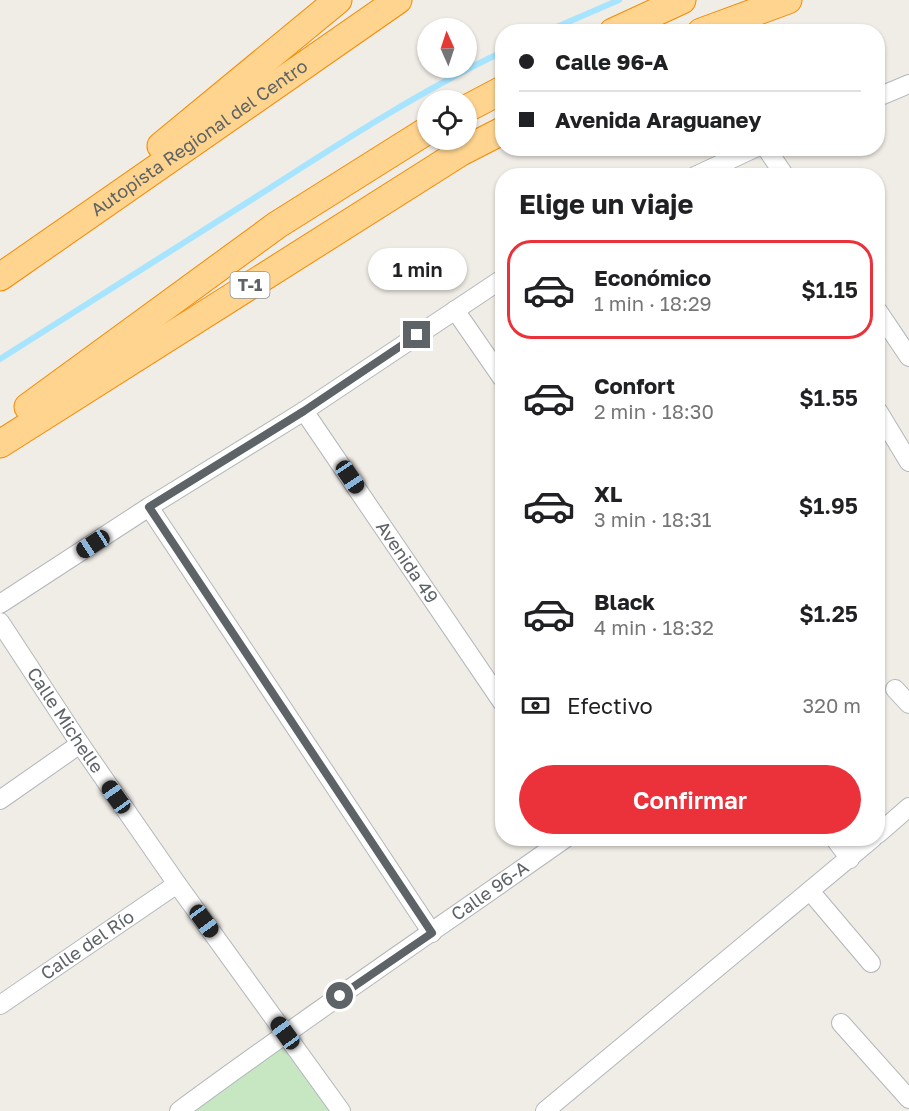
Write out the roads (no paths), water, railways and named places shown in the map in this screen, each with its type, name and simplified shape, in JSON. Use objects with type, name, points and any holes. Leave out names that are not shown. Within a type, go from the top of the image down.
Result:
[{"type":"highway","points":[[36,252],[338,0]]},
{"type":"highway","name":"Autopista Regional del Centro","points":[[0,278],[398,0]]},
{"type":"highway","points":[[630,24],[682,0]]},
{"type":"highway","points":[[724,24],[788,0]]},
{"type":"highway","points":[[477,103],[495,94]]},
{"type":"highway","name":"T-1","points":[[0,444],[460,152],[495,134]]},
{"type":"highway","points":[[0,427],[277,225],[417,137]]},
{"type":"street","points":[[885,94],[909,84]]},
{"type":"street","points":[[712,168],[738,156]]},
{"type":"street","points":[[0,604],[149,507],[308,416],[495,284]]},
{"type":"street","points":[[455,310],[495,368]]},
{"type":"street","points":[[885,321],[909,357]]},
{"type":"street","name":"Avenida 49","points":[[308,416],[495,692]]},
{"type":"street","points":[[885,423],[909,462]]},
{"type":"street","points":[[149,507],[432,933]]},
{"type":"street","name":"Calle Michelle","points":[[0,622],[80,744],[177,884],[341,1111]]},
{"type":"street","points":[[895,689],[909,704]]},
{"type":"street","points":[[0,800],[80,744]]},
{"type":"street","points":[[885,828],[909,807]]},
{"type":"street","name":"Calle 96-A","points":[[179,1111],[285,1033],[555,846]]},
{"type":"street","points":[[840,846],[850,859]]},
{"type":"street","points":[[545,1111],[864,846]]},
{"type":"street","name":"Calle del Río","points":[[0,1005],[177,884]]},
{"type":"street","points":[[810,891],[871,963]]},
{"type":"street","points":[[841,1023],[909,1099]]},
{"type":"waterway","points":[[564,24],[619,0]]},
{"type":"waterway","points":[[0,359],[355,134],[413,99],[495,56]]}]
